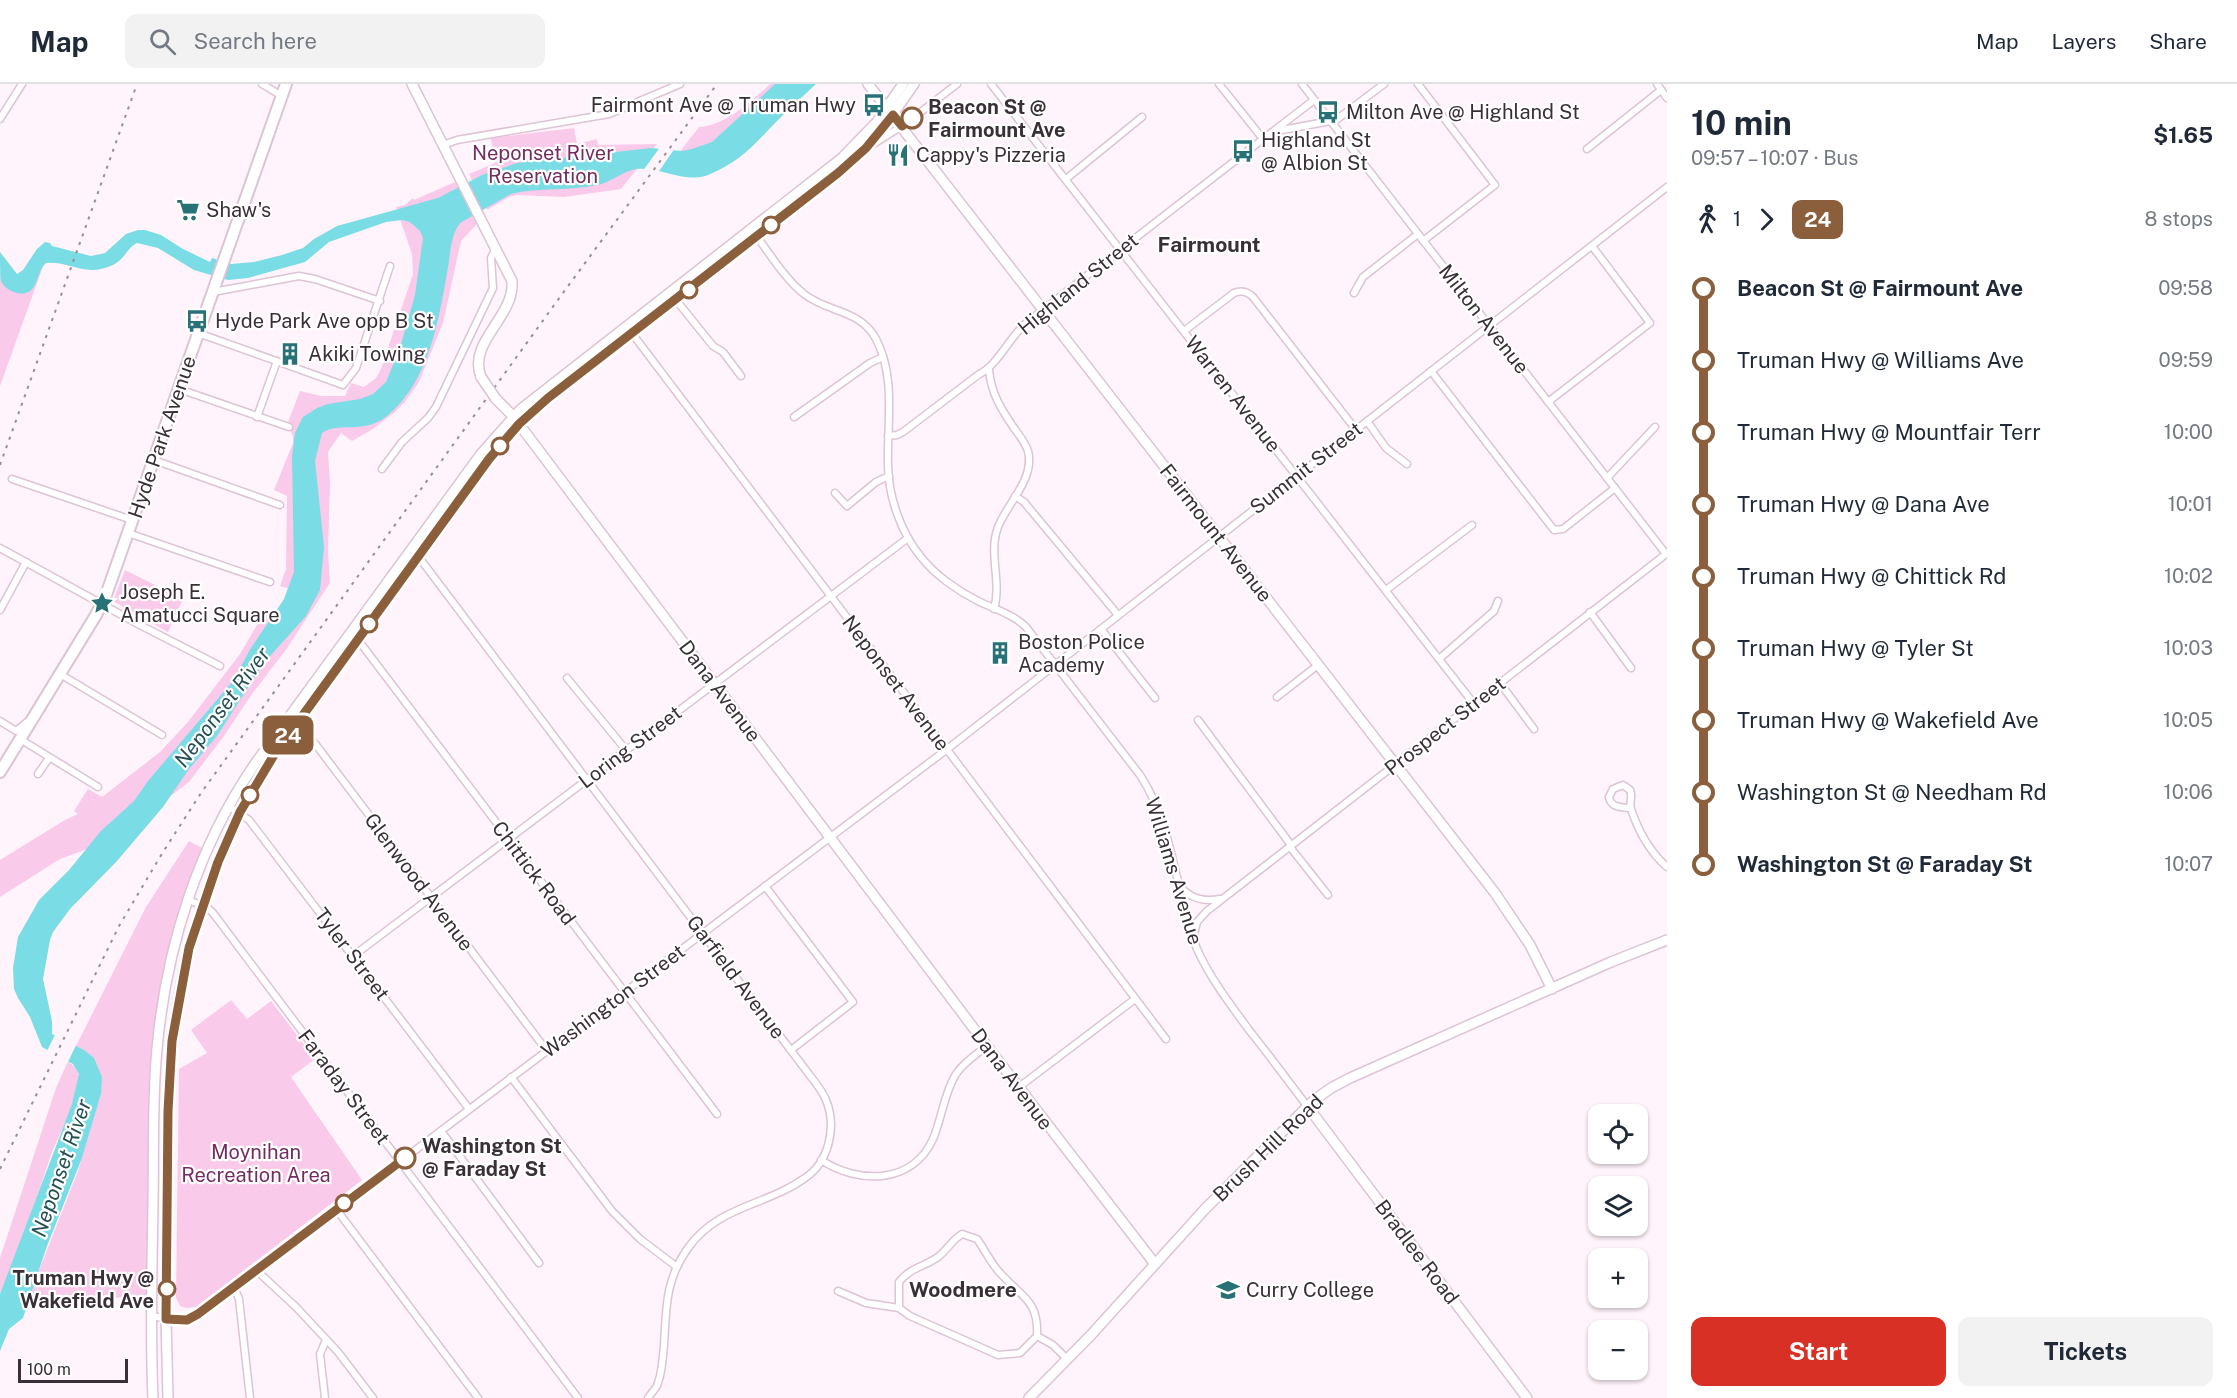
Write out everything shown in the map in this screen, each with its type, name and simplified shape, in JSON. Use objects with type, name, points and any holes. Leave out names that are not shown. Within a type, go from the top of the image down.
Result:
[{"type":"main road","name":"Hyde Park Avenue","points":[[0,772],[102,604],[286,84]]},
{"type":"street","points":[[0,119],[22,84]]},
{"type":"street","points":[[262,84],[282,96]]},
{"type":"street","name":"Dana Avenue","points":[[412,84],[511,278],[513,289],[508,305],[480,354],[477,365],[481,377],[496,399],[516,420],[987,1046],[1155,1264]]},
{"type":"street","points":[[443,145],[457,140],[609,114],[680,84]]},
{"type":"street","name":"Fairmount Avenue","points":[[868,84],[1504,905],[1533,949],[1552,989]]},
{"type":"street","points":[[866,148],[890,111],[903,84]]},
{"type":"street","points":[[153,1398],[154,1111],[157,1050],[169,971],[188,900],[228,806],[249,772],[294,718],[415,553],[485,465],[516,420],[563,375],[676,300],[842,158],[914,84]]},
{"type":"street","points":[[629,330],[754,233],[838,173],[866,148],[902,126],[957,84]]},
{"type":"street","name":"Warren Avenue","points":[[991,84],[1474,704]]},
{"type":"street","points":[[1219,84],[1263,139]]},
{"type":"street","name":"Milton Avenue","points":[[1302,84],[1666,555]]},
{"type":"street","name":"Highland Street","points":[[1272,132],[1331,122],[1384,84]]},
{"type":"street","points":[[1418,84],[1495,185],[1423,241]]},
{"type":"street","points":[[1656,84],[1667,98]]},
{"type":"street","points":[[1587,148],[1661,90]]},
{"type":"street","name":"Highland Street","points":[[888,436],[903,432],[978,375],[989,370],[1017,331],[1043,309],[1314,100]]},
{"type":"street","points":[[1066,179],[1142,117]]},
{"type":"street","name":"Summit Street","points":[[946,750],[1667,188]]},
{"type":"street","name":"Williams Avenue","points":[[754,233],[801,292],[812,300],[848,313],[863,323],[875,336],[883,357],[889,386],[889,476],[898,513],[908,538],[923,560],[939,575],[974,598],[1022,624],[1147,786],[1161,819],[1176,881],[1204,963],[1229,1003],[1308,1107]]},
{"type":"street","points":[[1354,293],[1363,277],[1418,234]]},
{"type":"street","points":[[1548,402],[1650,323],[1592,246]]},
{"type":"street","points":[[382,469],[406,438],[428,418],[436,406],[493,288],[492,258],[496,248]]},
{"type":"street","points":[[198,333],[343,385],[356,368],[380,302],[390,266]]},
{"type":"street","points":[[215,287],[299,276],[315,279],[380,302]]},
{"type":"street","points":[[1184,331],[1234,293],[1240,291],[1250,294],[1356,430]]},
{"type":"street","points":[[676,300],[713,346],[723,352],[741,376]]},
{"type":"street","name":"Neponset Avenue","points":[[629,330],[1167,1039]]},
{"type":"street","points":[[794,417],[870,363],[883,357]]},
{"type":"street","points":[[257,417],[277,361]]},
{"type":"street","points":[[989,370],[995,399],[1028,452],[1028,471],[996,533],[994,557],[997,598],[994,609]]},
{"type":"street","points":[[1431,371],[1554,530],[1563,529],[1615,488]]},
{"type":"street","points":[[179,389],[289,427]]},
{"type":"street","points":[[1367,421],[1386,448],[1407,464]]},
{"type":"street","points":[[1607,478],[1655,427]]},
{"type":"street","points":[[154,460],[280,505]]},
{"type":"street","points":[[835,493],[847,506],[876,482],[889,476]]},
{"type":"street","points":[[12,479],[132,520]]},
{"type":"street","points":[[1015,496],[1024,502],[1118,615]]},
{"type":"street","points":[[1386,590],[1472,525]]},
{"type":"street","points":[[128,533],[270,582]]},
{"type":"street","name":"Loring Street","points":[[353,956],[908,538]]},
{"type":"street","points":[[0,548],[220,666]]},
{"type":"street","name":"Garfield Avenue","points":[[415,553],[791,1050],[820,1089],[828,1106],[831,1131],[829,1143],[821,1160],[810,1174],[801,1181],[734,1210],[713,1223],[692,1243],[677,1267],[666,1298],[660,1376],[657,1386],[648,1398]]},
{"type":"street","name":"Prospect Street","points":[[1194,938],[1195,926],[1199,918],[1666,555]]},
{"type":"street","points":[[0,610],[26,562]]},
{"type":"street","points":[[1439,659],[1494,611],[1498,601]]},
{"type":"street","points":[[1590,612],[1631,668]]},
{"type":"street","points":[[1101,629],[1155,698]]},
{"type":"street","name":"Chittick Road","points":[[354,637],[717,1114]]},
{"type":"street","points":[[1277,697],[1318,665]]},
{"type":"street","points":[[60,674],[162,735]]},
{"type":"street","points":[[567,678],[626,750]]},
{"type":"street","points":[[1500,683],[1534,729]]},
{"type":"street","points":[[0,721],[16,731],[32,718]]},
{"type":"street","points":[[168,1398],[166,1319],[171,1061],[181,987],[202,905],[218,862],[240,812],[294,718]]},
{"type":"street","name":"Glenwood Avenue","points":[[294,718],[547,1051]]},
{"type":"street","points":[[1198,720],[1329,895]]},
{"type":"street","points":[[20,739],[98,788]]},
{"type":"street","name":"Washington Street","points":[[166,1319],[190,1318],[234,1287],[946,750]]},
{"type":"street","points":[[38,774],[49,758]]},
{"type":"street","name":"Tyler Street","points":[[228,806],[249,820],[469,1109]]},
{"type":"street","points":[[1630,808],[1648,846],[1667,867]]},
{"type":"street","points":[[1176,881],[1194,897],[1209,900],[1224,898]]},
{"type":"street","points":[[765,886],[853,1002],[791,1050]]},
{"type":"street","name":"Faraday Street","points":[[188,900],[202,905],[213,913],[578,1398]]},
{"type":"street","name":"Brush Hill Road","points":[[1029,1398],[1205,1209],[1325,1092],[1611,962],[1667,940]]},
{"type":"street","points":[[1019,1088],[1135,999]]},
{"type":"street","points":[[821,1160],[847,1173],[866,1177],[891,1174],[913,1163],[926,1151],[932,1141],[955,1075],[987,1046]]},
{"type":"street","points":[[511,1077],[612,1211],[640,1239],[677,1267]]},
{"type":"street","name":"Bradlee Road","points":[[1308,1107],[1527,1398]]},
{"type":"street","points":[[441,1131],[539,1263]]},
{"type":"street","points":[[336,1209],[478,1398]]},
{"type":"street","points":[[838,1291],[866,1304],[899,1308],[910,1316],[998,1355],[1020,1353],[1038,1336],[1038,1320],[1032,1304],[998,1272],[977,1239],[962,1234],[955,1238],[937,1258],[907,1272],[899,1282],[899,1308]]},
{"type":"street","points":[[256,1270],[296,1307],[373,1398]]},
{"type":"street","points":[[234,1287],[240,1299],[250,1398]]},
{"type":"street","points":[[152,1316],[166,1319]]},
{"type":"street","points":[[1038,1336],[1053,1345],[1067,1359]]},
{"type":"street","points":[[325,1398],[321,1354],[326,1340]]},
{"type":"green space","name":"Neponset River Reservation","points":[[770,84],[796,84],[743,135],[671,163],[699,127],[709,126],[728,117]]},
{"type":"green space","name":"Neponset River Reservation","points":[[574,128],[577,144],[597,139],[598,145],[657,144],[621,189],[564,197],[517,195],[487,210],[469,174],[495,163],[491,138]]},
{"type":"green space","name":"Neponset River Reservation","points":[[455,182],[477,224],[461,241],[443,323],[419,382],[405,402],[373,429],[352,441],[341,433],[328,452],[330,583],[285,651],[189,782],[93,847],[60,859],[0,897],[0,860],[78,814],[74,811],[88,789],[102,797],[160,752],[188,722],[240,654],[264,613],[279,613],[294,590],[280,586],[286,569],[287,496],[274,490],[293,443],[293,436],[287,425],[300,391],[321,396],[345,396],[351,383],[364,387],[376,378],[413,274],[412,254],[396,207]]},
{"type":"green space","points":[[45,261],[0,386],[0,271],[3,282]]},
{"type":"green space","points":[[125,570],[183,599],[168,632],[113,601]]},
{"type":"green space","points":[[189,841],[202,848],[175,924],[153,1033],[150,1082],[147,1298],[29,1296],[78,1171],[101,1094],[84,1050],[76,1046],[146,907]]},
{"type":"green space","name":"Moynihan Recreation Area","points":[[231,1000],[247,1019],[271,1001],[315,1059],[291,1077],[362,1180],[196,1307],[187,1308],[180,1306],[176,1298],[179,1069],[207,1053],[191,1030]]},
{"type":"green space","points":[[68,1061],[78,1070],[77,1091],[0,1294],[0,1258],[56,1088]]},
{"type":"water","name":"Neponset River","points":[[775,84],[816,84],[745,153],[729,165],[708,175],[690,177],[636,169],[598,185],[532,190],[511,194],[460,223],[453,239],[445,287],[430,348],[423,367],[402,402],[378,422],[361,427],[336,428],[322,433],[315,461],[324,547],[320,590],[306,616],[263,664],[217,736],[189,769],[163,807],[117,861],[70,909],[53,932],[50,940],[43,979],[52,1021],[52,1034],[84,1050],[94,1058],[102,1077],[101,1094],[82,1158],[47,1246],[23,1318],[9,1329],[0,1351],[0,1294],[72,1104],[79,1074],[73,1064],[42,1047],[30,1017],[18,998],[14,989],[13,968],[18,937],[39,900],[69,870],[101,831],[134,801],[148,781],[233,681],[251,648],[284,599],[294,572],[292,456],[295,433],[303,417],[317,408],[360,399],[373,394],[386,382],[400,348],[415,295],[423,238],[420,231],[410,222],[402,220],[386,222],[329,242],[305,262],[248,278],[228,280],[194,270],[158,248],[137,243],[117,263],[103,269],[86,270],[63,264],[46,263],[33,288],[21,294],[11,291],[1,281],[0,252],[17,274],[23,270],[37,249],[45,242],[91,256],[105,253],[126,234],[145,230],[161,235],[210,262],[212,258],[231,264],[254,262],[303,248],[337,226],[438,198],[482,175],[517,163],[651,148],[682,151],[692,149],[712,142]]},
{"type":"pier","points":[[661,146],[675,148],[657,174],[642,172]]},
{"type":"pier","points":[[56,1033],[77,1043],[67,1064],[46,1053]]},
{"type":"railway","points":[[0,465],[137,84]]},
{"type":"railway","points":[[0,1169],[119,926],[201,793],[717,84]]},
{"type":"bus line","name":"24","points":[[405,1158],[198,1314],[187,1320],[166,1319],[169,1080],[172,1041],[192,937],[218,862],[240,812],[266,767],[298,721],[480,471],[523,420],[548,398],[838,173],[866,148],[893,115],[902,126],[912,118]]},
{"type":"place","name":"Fairmont Ave @ Truman Hwy","points":[[874,105]]},
{"type":"place","name":"Milton Ave @ Highland St","points":[[1328,112]]},
{"type":"place","name":"Beacon St @ Fairmount Ave","points":[[912,118]]},
{"type":"place","name":"Highland St @ Albion St","points":[[1243,151]]},
{"type":"place","name":"Cappy's Pizzeria","points":[[898,155]]},
{"type":"place","name":"Shaw's","points":[[188,210]]},
{"type":"place","name":"Hyde Park Ave opp B St","points":[[197,321]]},
{"type":"place","name":"Akiki Towing","points":[[290,354]]},
{"type":"place","name":"Joseph E. Amatucci Square","points":[[102,603]]},
{"type":"place","name":"Boston Police Academy","points":[[1000,653]]},
{"type":"place","name":"Washington St @ Faraday St","points":[[405,1158]]},
{"type":"place","name":"Truman Hwy @ Wakefield Ave","points":[[167,1289]]},
{"type":"place","name":"Curry College","points":[[1228,1290]]},
{"type":"district","name":"Fairmount","points":[[1209,244]]},
{"type":"district","name":"Woodmere","points":[[963,1289]]}]
